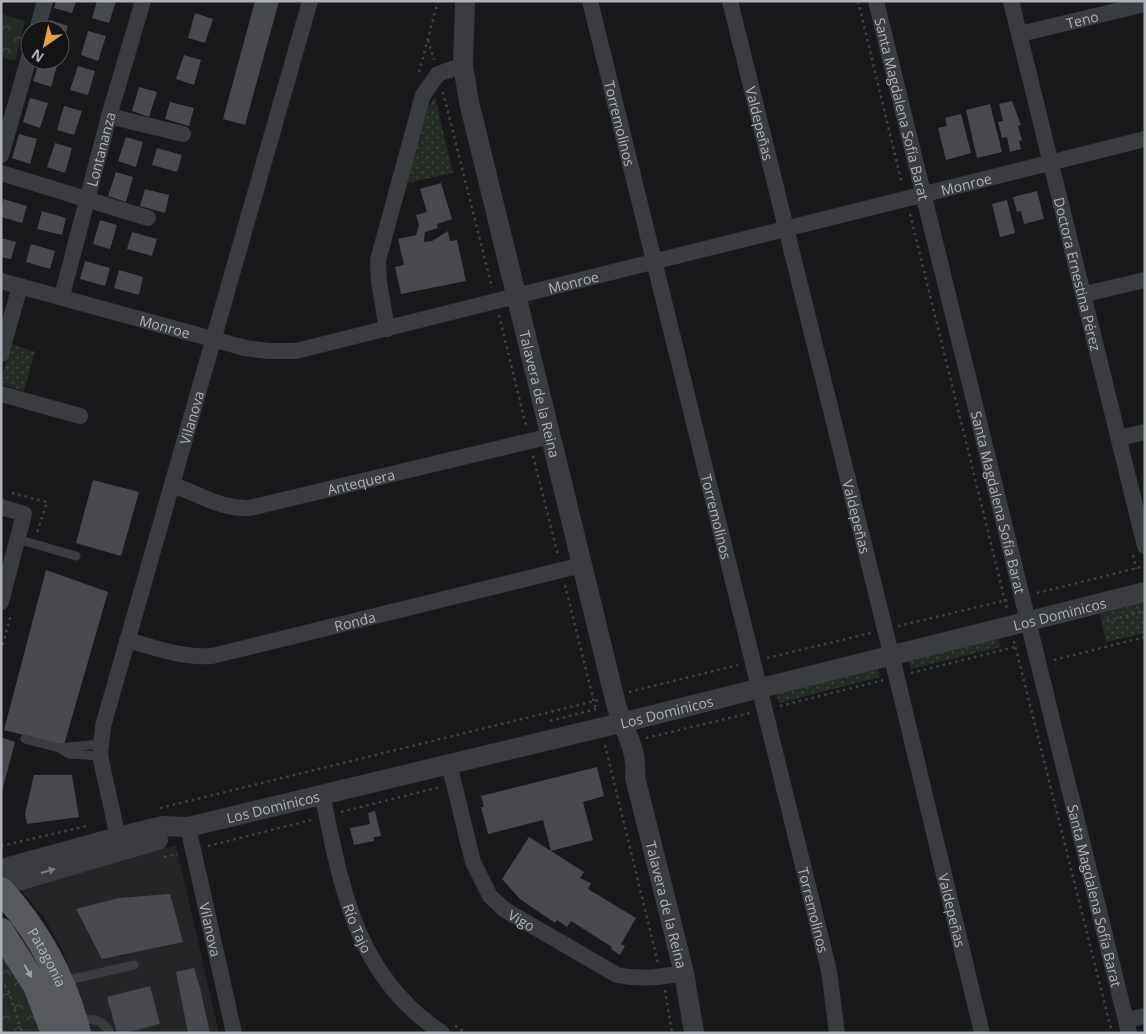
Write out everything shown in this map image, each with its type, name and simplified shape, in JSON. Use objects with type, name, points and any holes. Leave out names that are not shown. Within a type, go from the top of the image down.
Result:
[{"type":"main road","name":"Patagonia","points":[[1,890],[36,935],[61,982],[69,1028]]},
{"type":"main road","name":"Patagonia","points":[[1,930],[36,986],[69,1028]]},
{"type":"street","points":[[40,20],[45,1]]},
{"type":"street","name":"Lontananza","points":[[62,296],[109,116],[143,1]]},
{"type":"street","name":"Vilanova","points":[[115,828],[100,750],[127,640],[310,1]]},
{"type":"street","name":"Talavera de la Reina","points":[[465,1],[463,65],[469,102],[620,723],[629,736],[636,761],[635,777],[684,973],[694,1033]]},
{"type":"street","name":"Torremolinos","points":[[590,1],[828,971],[837,1033]]},
{"type":"street","name":"Valdepeñas","points":[[730,1],[982,1033]]},
{"type":"street","name":"Santa Magdalena Sofía Barat","points":[[876,1],[1021,597],[1019,624],[1032,643],[1128,1027]]},
{"type":"street","name":"Doctora Ernestina Pérez","points":[[1011,1],[1085,294],[1145,546]]},
{"type":"street","name":"Teno","points":[[1020,34],[1145,4]]},
{"type":"street","points":[[387,330],[379,282],[378,260],[423,95],[438,74],[463,65]]},
{"type":"street","points":[[1,155],[25,70]]},
{"type":"street","points":[[109,116],[183,134]]},
{"type":"street","name":"Monroe","points":[[1,280],[213,340],[269,351],[296,351],[387,330],[495,301],[1145,139]]},
{"type":"street","points":[[1,172],[148,218]]},
{"type":"street","points":[[1085,294],[1145,280]]},
{"type":"street","points":[[1,354],[20,286]]},
{"type":"street","points":[[1,394],[80,416]]},
{"type":"street","points":[[1119,438],[1145,432]]},
{"type":"street","name":"Antequera","points":[[172,485],[215,504],[234,509],[250,508],[551,436]]},
{"type":"street","points":[[1,507],[24,514],[1,602]]},
{"type":"street","name":"Ronda","points":[[127,640],[176,655],[212,656],[582,565]]},
{"type":"street","name":"Los Dominicos","points":[[1,886],[168,838],[188,827],[620,723],[1145,592]]},
{"type":"street","name":"Vigo","points":[[449,764],[473,862],[490,896],[504,910],[617,975],[635,979],[684,973]]},
{"type":"street","name":"Río Tajo","points":[[322,794],[348,904],[370,958],[385,982],[402,1001],[448,1029]]},
{"type":"street","name":"Vilanova","points":[[188,827],[234,1033]]},
{"type":"street","name":"Los Dominicos","points":[[1,870],[115,828],[188,827]]},
{"type":"street","points":[[1128,1027],[1145,1016]]},
{"type":"lane","points":[[18,539],[76,556]]},
{"type":"lane","points":[[25,739],[59,748],[69,754],[100,750]]},
{"type":"lane","points":[[61,982],[134,965]]},
{"type":"lane","points":[[69,1028],[95,1019],[102,1022],[110,1033]]},
{"type":"path","points":[[153,810],[594,701],[428,40],[438,1]]},
{"type":"path","points":[[858,1],[906,199],[1019,624],[1015,647],[1112,1033]]},
{"type":"path","points":[[482,287],[491,285]]},
{"type":"path","points":[[1021,597],[1145,566]]},
{"type":"path","points":[[1054,660],[1145,637]]},
{"type":"path","points":[[642,740],[1032,643]]},
{"type":"path","points":[[614,696],[753,661]]},
{"type":"path","points":[[606,749],[669,1005],[672,1033]]},
{"type":"path","points":[[1,846],[115,828]]},
{"type":"path","points":[[1,980],[9,992],[22,1033]]},
{"type":"path","points":[[448,1029],[466,1033]]},
{"type":"shaded area","points":[[176,845],[219,1033],[89,1033],[77,987],[61,947],[43,916],[19,888],[33,881]]},
{"type":"green space","points":[[1,14],[22,20],[20,20],[20,41],[15,61],[1,57]]},
{"type":"green space","points":[[435,97],[453,173],[407,183],[425,112]]},
{"type":"green space","points":[[11,344],[35,352],[24,391],[4,385],[1,380]]},
{"type":"green space","points":[[1143,603],[1145,633],[1106,642],[1100,614]]},
{"type":"green space","points":[[998,637],[1000,647],[911,669],[908,659]]},
{"type":"green space","points":[[878,668],[880,677],[779,703],[776,693]]},
{"type":"green space","points":[[1,949],[30,992],[41,1033],[1,1033]]},
{"type":"building","points":[[56,1],[76,1],[72,13],[54,8]]},
{"type":"building","points":[[97,1],[116,1],[109,23],[92,18]]},
{"type":"building","points":[[255,1],[279,1],[245,125],[223,119]]},
{"type":"building","points":[[195,13],[213,19],[205,43],[188,38]]},
{"type":"building","points":[[88,31],[106,36],[98,61],[81,55]]},
{"type":"building","points":[[184,55],[201,60],[194,85],[176,79]]},
{"type":"building","points":[[78,66],[95,71],[88,95],[70,90]]},
{"type":"building","points":[[37,70],[56,70],[51,87],[33,81]]},
{"type":"building","points":[[139,87],[157,92],[149,117],[132,111]]},
{"type":"building","points":[[30,98],[48,103],[40,128],[23,122]]},
{"type":"building","points":[[1012,101],[1021,125],[1018,126],[1022,140],[1019,141],[1021,149],[1010,152],[1007,137],[1002,138],[998,122],[1003,121],[999,104]]},
{"type":"building","points":[[170,102],[194,108],[189,126],[165,119]]},
{"type":"building","points":[[990,104],[1002,152],[977,158],[966,110]]},
{"type":"building","points":[[64,106],[82,111],[74,135],[57,130]]},
{"type":"building","points":[[961,114],[971,153],[946,160],[938,128],[947,126],[945,118]]},
{"type":"building","points":[[19,134],[37,139],[30,164],[12,158]]},
{"type":"building","points":[[126,137],[143,142],[136,167],[118,161]]},
{"type":"building","points":[[55,143],[72,148],[65,173],[47,167]]},
{"type":"building","points":[[157,148],[182,155],[177,172],[152,165]]},
{"type":"building","points":[[116,172],[133,177],[126,202],[108,196]]},
{"type":"building","points":[[441,183],[452,219],[437,224],[438,228],[425,232],[424,242],[432,241],[448,231],[450,241],[457,240],[466,281],[401,294],[395,267],[404,265],[398,239],[416,235],[419,225],[416,215],[427,212],[420,189]]},
{"type":"building","points":[[145,189],[169,195],[165,213],[140,206]]},
{"type":"building","points":[[1037,191],[1044,219],[1024,224],[1021,211],[1017,212],[1013,197]]},
{"type":"building","points":[[3,199],[27,206],[22,223],[1,217]]},
{"type":"building","points":[[1007,200],[1015,233],[1000,237],[992,204]]},
{"type":"building","points":[[42,211],[66,218],[62,235],[37,229]]},
{"type":"building","points":[[100,220],[117,225],[110,249],[93,244]]},
{"type":"building","points":[[132,232],[157,239],[152,256],[127,249]]},
{"type":"building","points":[[1,238],[16,242],[11,259],[1,257]]},
{"type":"building","points":[[31,244],[55,251],[50,269],[26,262]]},
{"type":"building","points":[[85,261],[110,268],[105,286],[80,279]]},
{"type":"building","points":[[119,270],[143,277],[139,295],[114,288]]},
{"type":"building","points":[[93,480],[139,492],[121,556],[76,543]]},
{"type":"building","points":[[46,570],[108,592],[64,745],[4,730]]},
{"type":"building","points":[[1,737],[15,742],[2,791],[1,791]]},
{"type":"building","points":[[597,767],[604,796],[583,802],[593,840],[551,851],[543,820],[488,834],[481,807],[484,807],[481,796]]},
{"type":"building","points":[[34,775],[72,775],[79,817],[27,824],[25,814]]},
{"type":"building","points":[[375,811],[381,836],[374,837],[374,841],[354,845],[350,828],[370,824],[368,813]]},
{"type":"building","points":[[529,837],[584,872],[580,878],[591,883],[588,889],[636,918],[621,944],[625,946],[620,955],[611,949],[612,947],[571,921],[567,927],[557,920],[555,923],[520,899],[502,879]]},
{"type":"building","points":[[170,894],[183,942],[102,959],[76,909],[119,898]]},
{"type":"building","points":[[194,968],[210,1033],[188,1033],[176,972]]},
{"type":"building","points":[[150,986],[160,1024],[125,1033],[117,1033],[107,997]]}]
